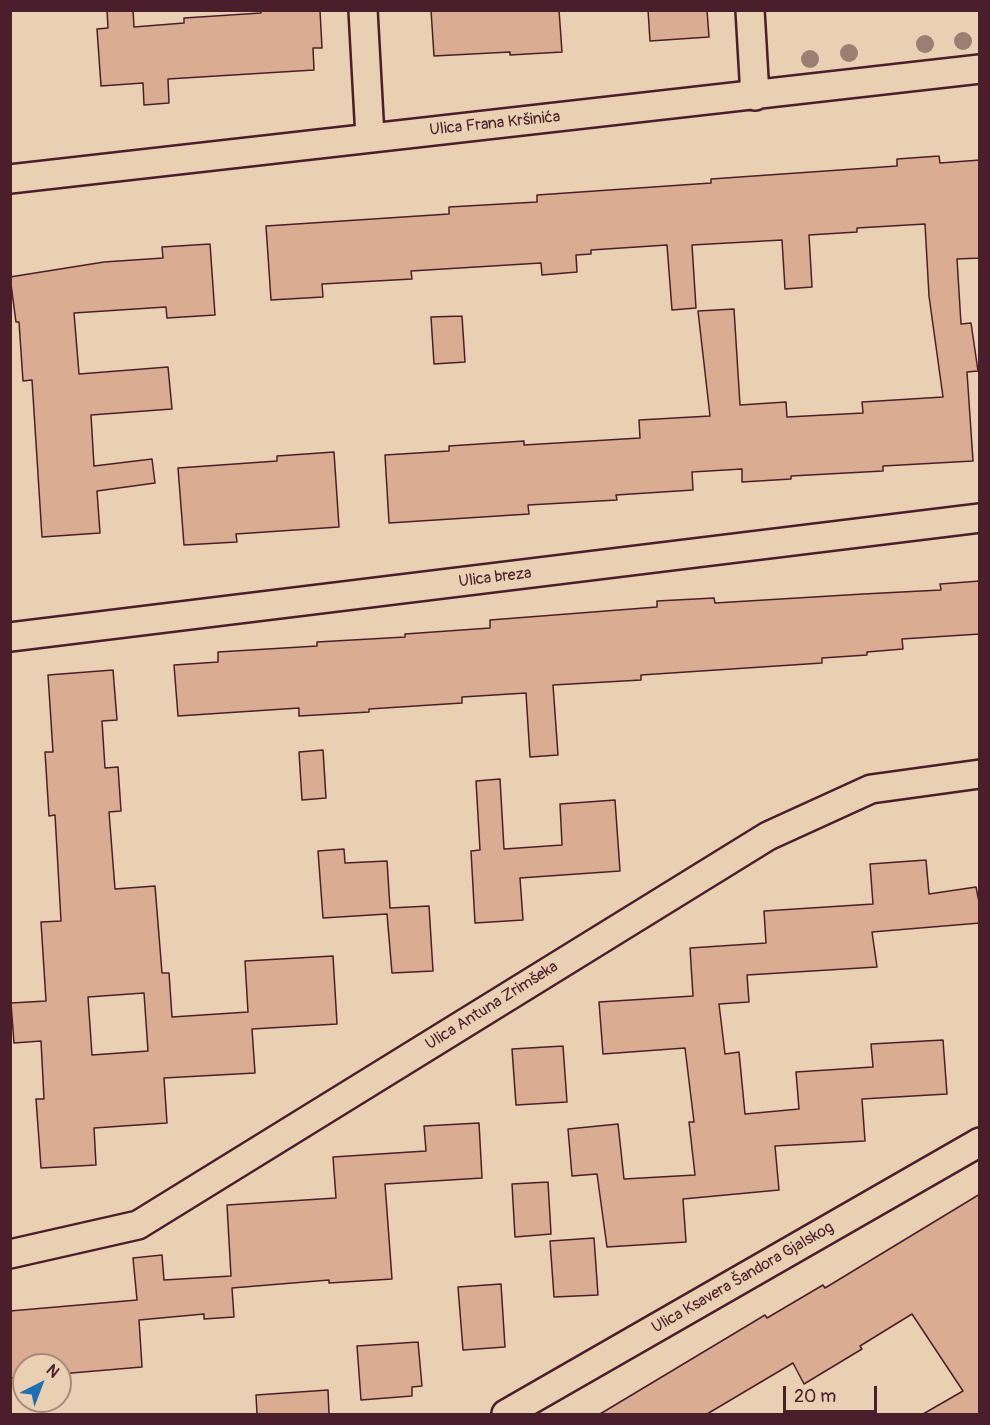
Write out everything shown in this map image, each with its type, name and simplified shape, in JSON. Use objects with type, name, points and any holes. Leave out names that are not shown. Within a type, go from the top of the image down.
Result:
[{"type":"street","points":[[363,10],[370,137]]},
{"type":"street","points":[[750,10],[755,96]]},
{"type":"street","name":"Ulica Frana Kršinića","points":[[10,179],[980,69]]},
{"type":"street","name":"Ulica breza","points":[[10,637],[980,518]]},
{"type":"street","name":"Ulica Antuna Zrimšeka","points":[[10,1254],[138,1225],[768,836],[871,789],[980,774]]},
{"type":"street","name":"Ulica Ksavera Šandora Gjalskog","points":[[506,1414],[980,1142]]},
{"type":"building","points":[[107,10],[133,10],[134,27],[184,23],[184,18],[261,13],[261,11],[320,11],[322,48],[313,48],[314,70],[168,79],[169,103],[144,105],[143,83],[101,86],[97,29],[108,28]]},
{"type":"building","points":[[431,10],[559,10],[562,52],[434,56]]},
{"type":"building","points":[[648,10],[707,10],[709,37],[650,41]]},
{"type":"building","points":[[939,156],[940,163],[980,160],[980,258],[957,259],[961,324],[971,323],[978,371],[967,372],[973,461],[883,466],[883,471],[791,476],[791,479],[742,482],[742,469],[692,472],[693,490],[616,495],[617,500],[528,505],[529,514],[389,523],[385,455],[449,451],[449,446],[524,441],[524,445],[640,438],[639,420],[710,416],[698,311],[734,309],[740,405],[786,402],[787,417],[863,413],[862,402],[943,397],[929,296],[925,224],[857,228],[857,232],[809,235],[812,287],[785,289],[782,240],[692,245],[696,308],[672,310],[667,245],[591,250],[591,254],[576,255],[577,272],[542,275],[541,263],[411,271],[412,279],[322,284],[323,297],[271,300],[266,226],[449,214],[449,207],[537,202],[537,195],[711,183],[711,179],[897,166],[897,159]]},
{"type":"building","points":[[210,244],[215,315],[167,318],[166,307],[74,313],[79,374],[168,367],[172,409],[91,415],[94,466],[152,459],[155,483],[97,491],[100,533],[42,537],[32,380],[23,381],[19,322],[16,322],[10,277],[104,262],[163,258],[162,247]]},
{"type":"building","points":[[462,316],[465,362],[434,364],[431,317]]},
{"type":"building","points":[[334,452],[339,527],[236,534],[237,542],[184,545],[178,468],[277,461],[277,456]]},
{"type":"building","points":[[980,581],[980,634],[902,639],[903,649],[867,652],[867,655],[822,658],[822,663],[641,675],[641,680],[553,685],[558,755],[530,757],[526,693],[462,697],[462,703],[369,709],[369,712],[299,716],[299,708],[178,716],[174,665],[218,662],[218,652],[317,646],[317,642],[405,637],[405,634],[490,628],[490,620],[657,607],[657,601],[714,598],[715,603],[941,590],[940,584]]},
{"type":"building","points":[[113,670],[117,720],[102,721],[105,768],[118,767],[121,811],[109,812],[115,889],[155,886],[162,973],[169,973],[172,1017],[248,1012],[245,961],[333,956],[337,1024],[252,1029],[255,1073],[164,1078],[167,1123],[94,1128],[96,1165],[41,1168],[36,1099],[44,1099],[41,1041],[14,1043],[11,1003],[46,1001],[41,922],[61,921],[55,815],[49,816],[45,752],[53,752],[48,675]],"holes":[[[144,993],[148,1051],[92,1055],[88,997]]]},
{"type":"building","points":[[323,750],[326,798],[302,800],[299,752]]},
{"type":"building","points":[[500,779],[504,849],[562,845],[560,804],[615,800],[620,871],[520,878],[523,920],[475,923],[471,851],[480,850],[476,781]]},
{"type":"building","points":[[344,849],[345,863],[387,861],[390,908],[429,906],[433,971],[392,973],[387,914],[323,918],[318,851]]},
{"type":"building","points":[[926,860],[929,894],[976,887],[980,923],[872,932],[877,967],[747,975],[749,1002],[719,1004],[725,1054],[739,1052],[745,1114],[799,1109],[796,1072],[873,1067],[871,1044],[943,1040],[947,1094],[862,1099],[865,1141],[775,1146],[779,1190],[683,1199],[686,1242],[607,1247],[597,1174],[572,1176],[568,1129],[618,1124],[624,1179],[695,1175],[689,1122],[694,1122],[685,1048],[603,1054],[599,1002],[693,996],[690,948],[766,943],[764,911],[873,904],[870,864]]},
{"type":"building","points":[[563,1046],[567,1102],[516,1105],[512,1049]]},
{"type":"building","points":[[479,1123],[482,1178],[385,1184],[392,1279],[329,1283],[329,1280],[232,1288],[234,1317],[204,1319],[204,1314],[139,1320],[142,1367],[72,1373],[72,1353],[12,1353],[12,1378],[10,1378],[10,1311],[137,1300],[133,1258],[162,1255],[164,1280],[231,1276],[227,1205],[336,1198],[333,1157],[426,1151],[424,1126]]},
{"type":"building","points":[[548,1182],[551,1234],[515,1237],[512,1184]]},
{"type":"building","points":[[980,1194],[980,1414],[923,1414],[963,1391],[912,1314],[860,1346],[862,1349],[804,1384],[793,1363],[707,1414],[600,1414],[765,1315],[767,1318],[823,1285],[825,1288]]},
{"type":"building","points":[[594,1238],[598,1295],[554,1297],[550,1241]]},
{"type":"building","points":[[501,1284],[505,1347],[463,1350],[458,1287]]},
{"type":"building","points":[[418,1342],[422,1386],[412,1387],[412,1396],[361,1400],[357,1346]]},
{"type":"building","points":[[328,1390],[329,1414],[257,1414],[256,1395]]}]
